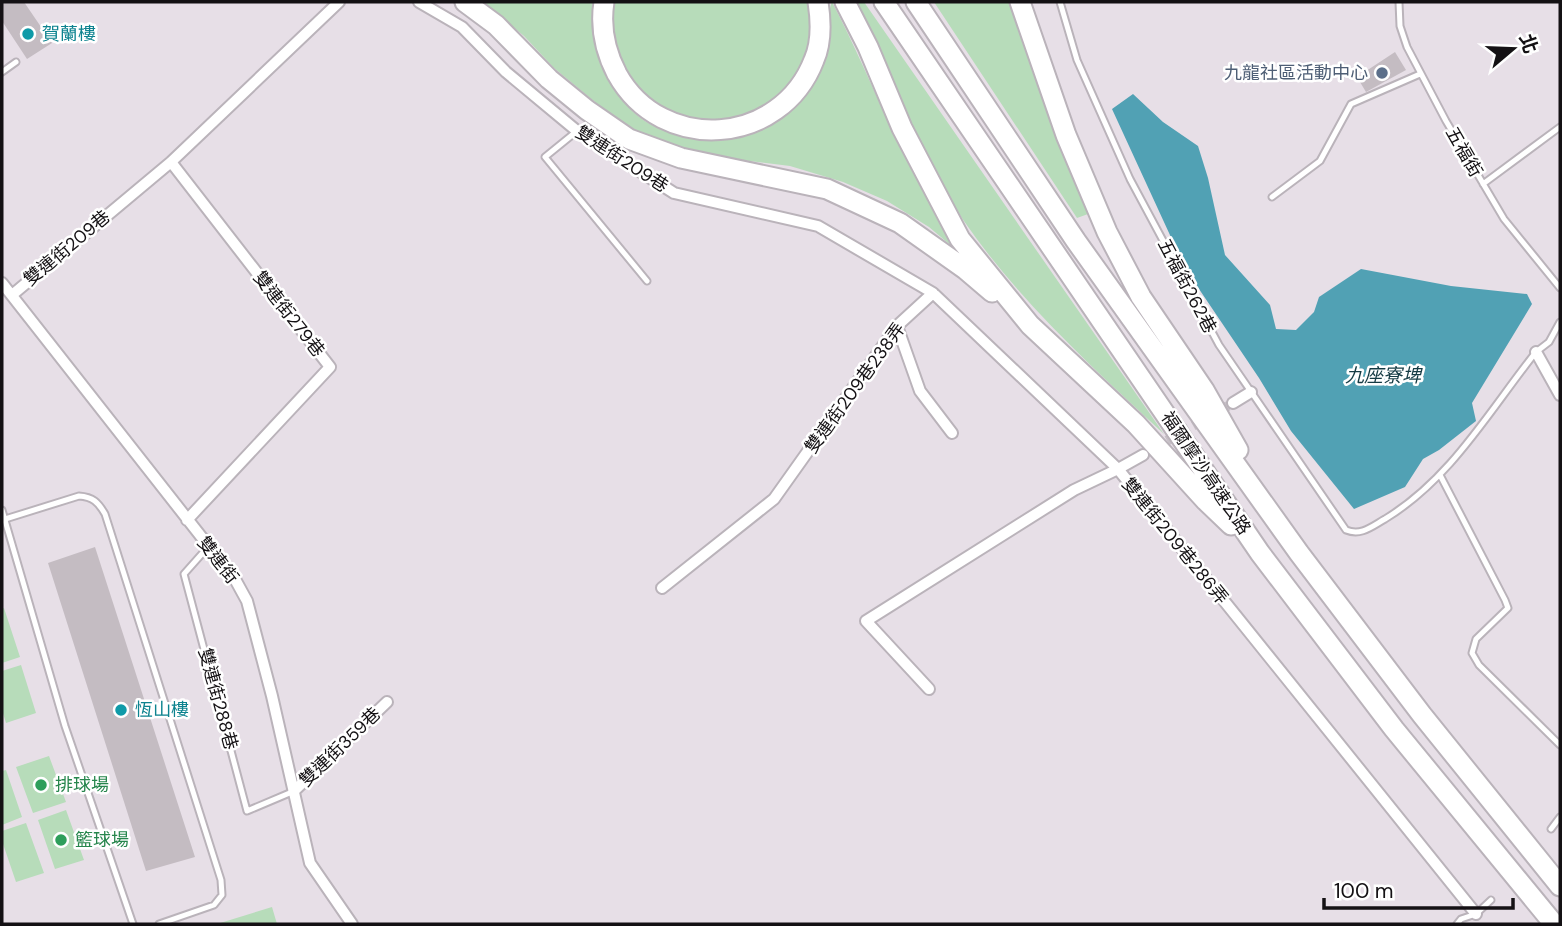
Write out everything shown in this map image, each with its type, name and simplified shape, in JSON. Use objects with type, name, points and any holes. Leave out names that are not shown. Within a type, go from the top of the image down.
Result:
[{"type":"highway","points":[[465,2],[496,25],[549,79],[629,139],[681,158],[827,189],[900,223],[965,269],[1030,326],[1136,424],[1206,501],[1260,553]]},
{"type":"highway","points":[[604,2],[602,29],[606,48],[624,87],[642,106],[661,118],[697,130],[722,131],[742,127],[764,117],[781,106],[797,89],[815,60],[821,24],[818,2]]},
{"type":"highway","points":[[845,2],[869,47],[908,140],[960,239],[1030,326]]},
{"type":"highway","name":"福爾摩沙高速公路","points":[[884,2],[1260,553],[1394,729],[1554,924]]},
{"type":"highway","name":"福爾摩沙高速公路","points":[[916,2],[1076,241],[1299,553],[1422,715],[1560,887]]},
{"type":"highway","points":[[1019,3],[1066,135],[1107,232],[1141,297],[1204,390],[1299,553]]},
{"type":"street","name":"雙連街209巷","points":[[12,295],[171,162],[339,2]]},
{"type":"street","name":"雙連街209巷","points":[[419,2],[462,27],[506,72],[577,131],[674,193],[818,226],[933,293]]},
{"type":"street","name":"雙連街279巷","points":[[171,162],[330,367],[187,520]]},
{"type":"street","name":"雙連街","points":[[2,283],[236,581],[247,601],[310,863],[352,924]]},
{"type":"street","points":[[933,293],[1118,469],[1143,455]]},
{"type":"street","name":"雙連街209巷238弄","points":[[662,588],[774,499],[897,326],[933,293]]},
{"type":"street","points":[[897,326],[920,391],[952,433]]},
{"type":"street","points":[[1536,352],[1560,395]]},
{"type":"street","points":[[1233,403],[1251,392]]},
{"type":"street","name":"雙連街209巷286弄","points":[[929,689],[866,621],[1074,490],[1118,469],[1476,914]]},
{"type":"street","name":"雙連街359巷","points":[[293,792],[387,702]]},
{"type":"lane","name":"五福街262巷","points":[[1060,2],[1077,60],[1130,179],[1219,345],[1346,530],[1355,533],[1366,530],[1405,507],[1440,475]]},
{"type":"lane","name":"五福街","points":[[1399,2],[1400,26],[1420,74],[1504,219],[1560,288]]},
{"type":"lane","points":[[2,72],[16,62]]},
{"type":"lane","points":[[1272,197],[1320,162],[1351,104],[1420,74]]},
{"type":"lane","points":[[1483,184],[1560,127]]},
{"type":"lane","points":[[577,131],[545,158],[647,281]]},
{"type":"lane","points":[[1560,322],[1549,342],[1536,352],[1440,475],[1507,608],[1476,639],[1472,653],[1479,665],[1560,745]]},
{"type":"lane","points":[[3,520],[79,496],[87,496],[98,502],[105,514],[221,880],[222,895],[214,905],[159,924]]},
{"type":"lane","points":[[2,510],[65,726],[133,924]]},
{"type":"lane","name":"雙連街288巷","points":[[208,548],[184,573],[247,811],[293,792]]},
{"type":"lane","points":[[1551,829],[1560,817]]},
{"type":"lane","points":[[1457,924],[1461,919],[1476,914],[1491,900]]},
{"type":"green space","points":[[483,2],[593,2],[592,22],[598,48],[608,74],[624,102],[639,117],[667,132],[708,139],[728,138],[768,126],[800,100],[816,77],[827,50],[832,2],[910,166],[946,229],[967,259],[929,227],[887,201],[843,182],[790,166],[699,155],[630,131],[554,68],[524,36]]},
{"type":"green space","points":[[614,2],[809,2],[809,49],[790,84],[766,104],[738,116],[708,120],[678,115],[651,102],[630,80],[614,37]]},
{"type":"green space","points":[[857,2],[864,2],[1164,434],[1043,317],[988,254],[963,220],[918,141]]},
{"type":"green space","points":[[934,2],[1013,2],[1088,214],[1077,218]]},
{"type":"green space","points":[[4,608],[20,657],[2,663],[2,609]]},
{"type":"green space","points":[[21,665],[36,713],[6,723],[2,710],[2,671]]},
{"type":"green space","name":"排球場","points":[[49,756],[66,802],[33,813],[16,767]]},
{"type":"green space","name":"排球場","points":[[6,770],[22,817],[2,825],[2,771]]},
{"type":"green space","name":"籃球場","points":[[66,810],[84,860],[55,869],[38,820]]},
{"type":"green space","name":"籃球場","points":[[26,823],[44,873],[16,882],[2,841],[2,831]]},
{"type":"green space","points":[[272,907],[277,924],[217,924]]},
{"type":"water","name":"九座寮埤","points":[[1133,94],[1163,122],[1198,146],[1225,255],[1270,305],[1276,329],[1296,330],[1314,312],[1319,297],[1361,269],[1451,286],[1527,294],[1532,304],[1472,403],[1476,421],[1423,459],[1405,487],[1354,509],[1291,431],[1181,259],[1112,109]]},
{"type":"building","name":"賀蘭樓","points":[[2,2],[24,2],[52,43],[27,59],[2,21]]},
{"type":"building","name":"九龍社區活動中心","points":[[1395,52],[1406,70],[1366,92],[1357,77]]},
{"type":"building","name":"恆山樓","points":[[95,547],[195,857],[146,871],[48,563]]},
{"type":"tunnel","points":[[1154,448],[1233,403]]},
{"type":"place","name":"賀蘭樓","points":[[28,34]]},
{"type":"place","name":"九龍社區活動中心","points":[[1382,73]]},
{"type":"place","name":"恆山樓","points":[[121,710]]},
{"type":"place","name":"排球場","points":[[41,785]]},
{"type":"place","name":"籃球場","points":[[61,840]]}]
